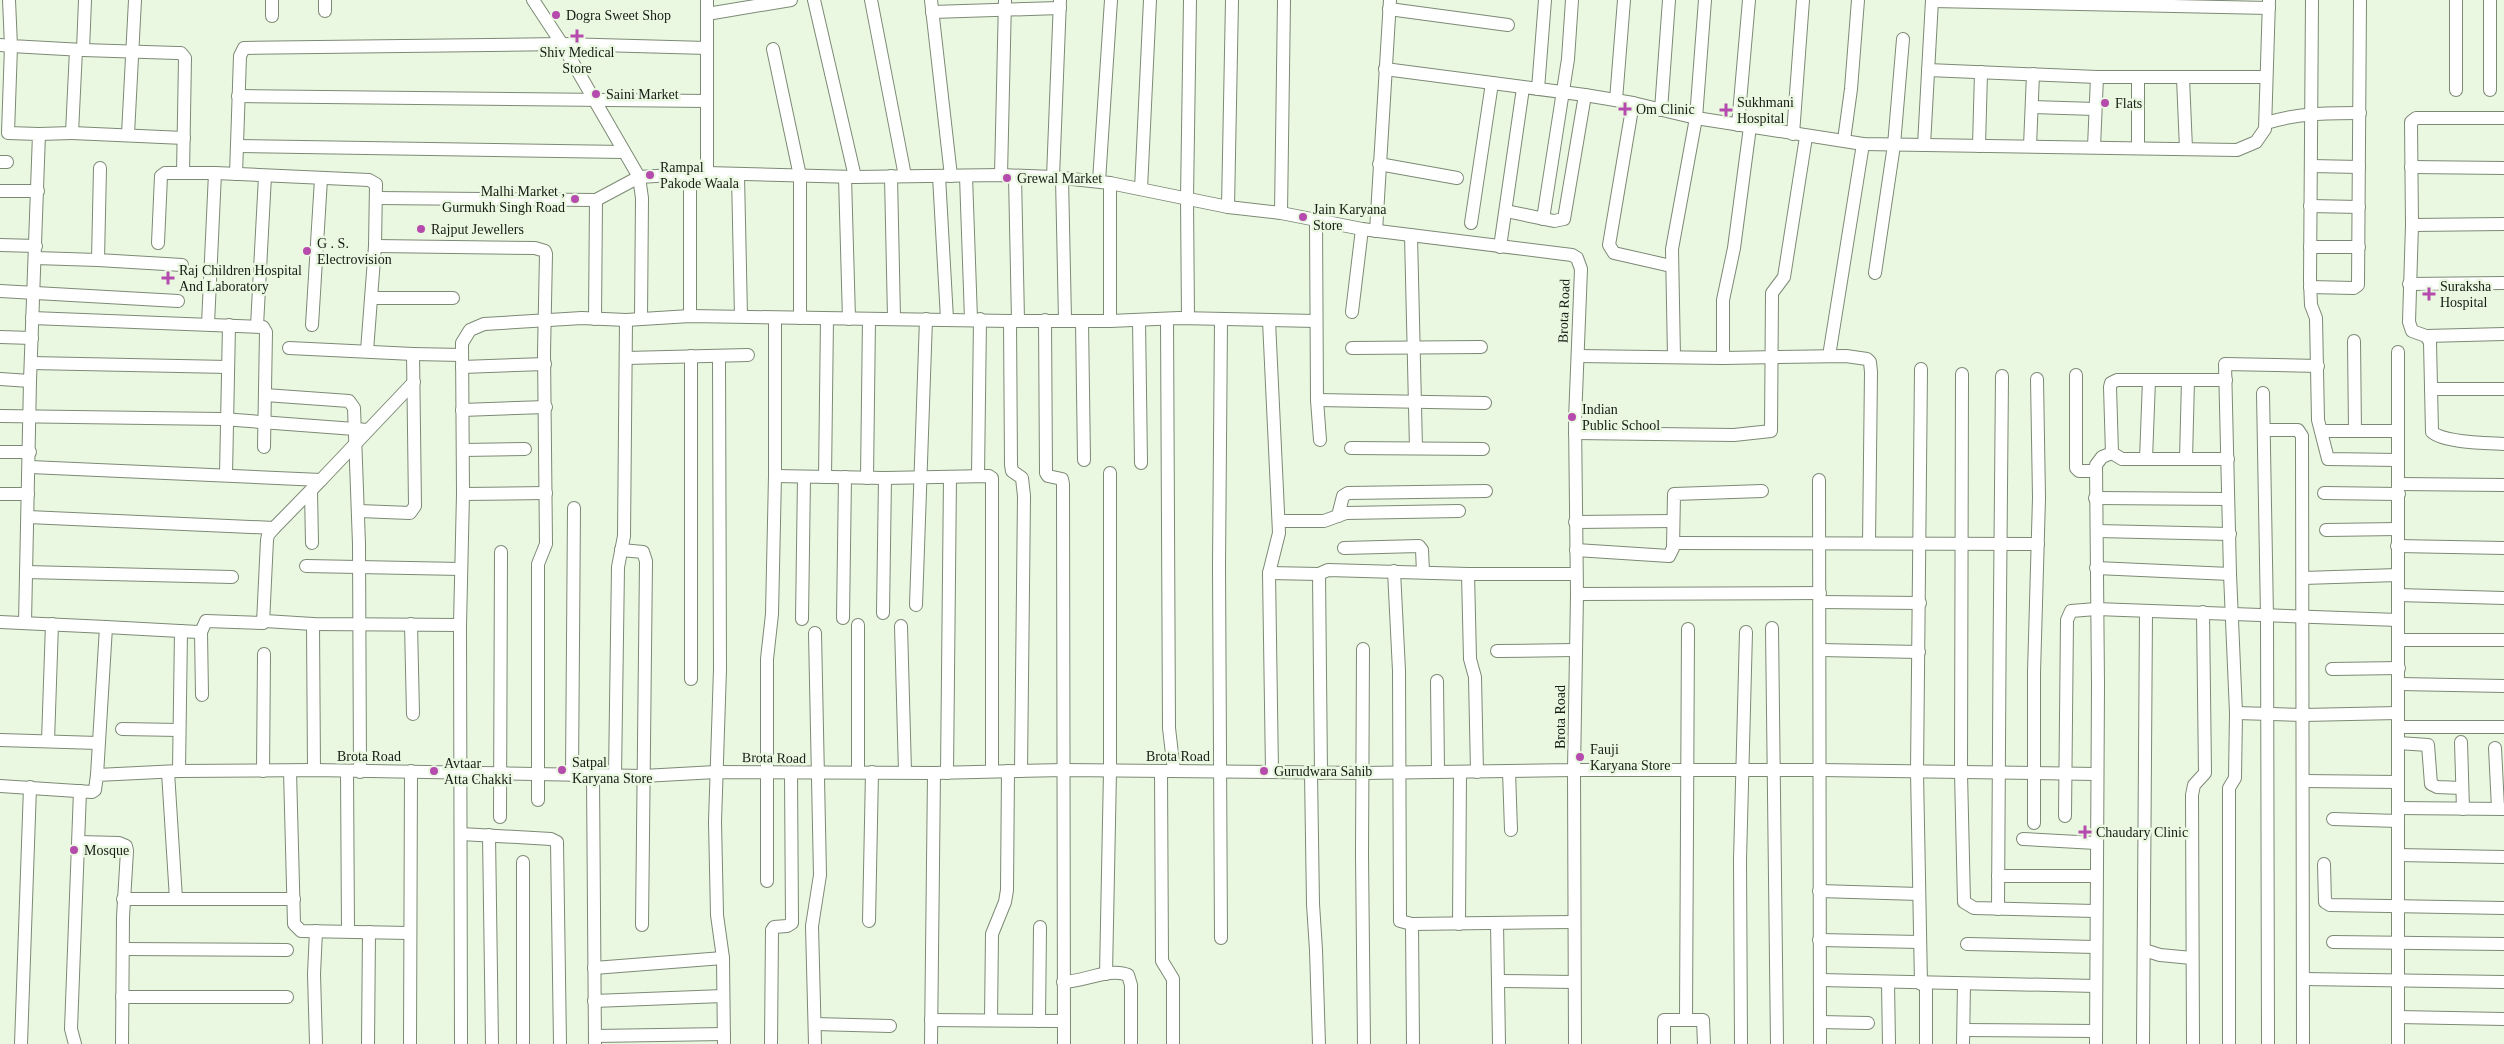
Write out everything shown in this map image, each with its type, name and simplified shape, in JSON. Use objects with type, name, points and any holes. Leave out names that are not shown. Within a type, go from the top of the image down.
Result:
[{"type":"street","points":[[9,0],[4,133],[128,134],[184,138]]},
{"type":"street","points":[[72,133],[85,0]]},
{"type":"street","points":[[128,134],[135,0]]},
{"type":"street","points":[[272,0],[272,16]]},
{"type":"street","points":[[534,0],[562,44],[639,177],[642,198],[641,319]]},
{"type":"street","points":[[707,0],[707,173]]},
{"type":"street","points":[[707,14],[791,0]]},
{"type":"street","points":[[814,0],[850,177],[848,319]]},
{"type":"street","points":[[871,0],[905,176]]},
{"type":"street","points":[[1110,321],[1105,182],[1111,0]]},
{"type":"street","points":[[1142,189],[1150,0]]},
{"type":"street","points":[[1188,318],[1187,198],[1190,0]]},
{"type":"street","points":[[1228,207],[1232,0]]},
{"type":"street","points":[[1280,213],[1284,0]]},
{"type":"street","points":[[1538,89],[1545,0]]},
{"type":"street","points":[[1543,219],[1564,92],[1572,0]]},
{"type":"street","points":[[1616,100],[1624,0]]},
{"type":"street","points":[[1661,110],[1669,0]]},
{"type":"street","points":[[1674,357],[1674,302],[1671,266],[1675,230],[1696,118],[1705,0]]},
{"type":"street","points":[[1723,358],[1724,300],[1734,248],[1744,126],[1749,0]]},
{"type":"street","points":[[1793,134],[1803,0]]},
{"type":"street","points":[[1844,140],[1851,89],[1858,0]]},
{"type":"street","points":[[1385,68],[1585,95],[1633,103],[1696,118],[1863,144],[1894,145],[2094,147],[2138,146],[2221,151],[2246,147],[2262,136],[2266,123],[2269,4],[1932,0],[1924,145]]},
{"type":"street","points":[[2312,0],[2310,287],[2311,304],[2316,318],[2321,428],[2324,452],[2328,459],[2398,460]]},
{"type":"street","points":[[2310,287],[2357,286],[2359,247],[2360,0]]},
{"type":"street","points":[[2456,0],[2456,90]]},
{"type":"street","points":[[2490,0],[2490,90]]},
{"type":"street","points":[[1001,176],[1005,4]]},
{"type":"street","points":[[947,319],[945,176],[931,6],[1060,4],[1057,178],[1065,320]]},
{"type":"street","points":[[1376,231],[1390,5],[1508,25]]},
{"type":"street","points":[[1875,272],[1894,145],[1904,40]]},
{"type":"street","points":[[236,174],[240,56],[241,51],[248,47],[562,44],[707,48]]},
{"type":"street","points":[[6,46],[131,53],[177,53],[184,55],[183,173]]},
{"type":"street","points":[[773,49],[800,176],[800,318]]},
{"type":"street","points":[[1928,70],[2096,77],[2266,77]]},
{"type":"street","points":[[1979,146],[1981,72]]},
{"type":"street","points":[[2030,146],[2033,74]]},
{"type":"street","points":[[2094,147],[2096,77]]},
{"type":"street","points":[[2138,77],[2138,146]]},
{"type":"street","points":[[2183,78],[2186,149]]},
{"type":"street","points":[[1471,223],[1492,83]]},
{"type":"street","points":[[1500,247],[1523,88]]},
{"type":"street","points":[[1506,211],[1554,221],[1564,219],[1585,95]]},
{"type":"street","points":[[238,96],[707,101]]},
{"type":"street","points":[[1633,103],[1609,245],[1614,253],[1671,266]]},
{"type":"street","points":[[2032,107],[2095,109]]},
{"type":"street","points":[[2266,123],[2289,116],[2312,113],[2360,113]]},
{"type":"street","points":[[2504,118],[2412,120],[2410,125],[2412,225],[2409,326],[2414,332],[2426,336],[2504,334]]},
{"type":"street","points":[[25,623],[30,467],[30,381],[39,134]]},
{"type":"street","points":[[1575,433],[1769,433],[1772,428],[1772,293],[1784,277],[1806,136]]},
{"type":"street","points":[[1830,356],[1863,144]]},
{"type":"street","points":[[237,146],[624,152]]},
{"type":"street","points":[[1379,164],[1457,178]]},
{"type":"street","points":[[2311,166],[2359,167]]},
{"type":"street","points":[[2411,167],[2504,168]]},
{"type":"street","points":[[98,260],[100,168]]},
{"type":"street","points":[[208,324],[215,173]]},
{"type":"street","points":[[158,243],[161,176],[164,174],[215,173],[374,181],[377,198],[367,352]]},
{"type":"street","name":"Brota Road","points":[[97,775],[314,770],[643,776],[716,772],[941,773],[1064,770],[1400,773],[1574,770],[1577,594],[1575,433],[1581,268],[1577,258],[1572,255],[1362,229],[1280,213],[1228,207],[1105,182],[1014,176],[850,177],[707,173],[639,177]]},
{"type":"street","points":[[690,175],[690,316]]},
{"type":"street","points":[[738,175],[741,316]]},
{"type":"street","points":[[257,326],[265,176]]},
{"type":"street","points":[[891,176],[894,318]]},
{"type":"street","points":[[966,176],[975,319],[978,476]]},
{"type":"street","points":[[992,1020],[992,934],[1004,902],[1006,890],[1015,771],[1024,496],[1022,478],[1012,471],[1010,465],[1014,320],[1014,176]]},
{"type":"street","points":[[377,198],[596,200],[639,177]]},
{"type":"street","points":[[312,325],[321,179]]},
{"type":"street","points":[[0,191],[38,191]]},
{"type":"street","points":[[595,319],[596,200]]},
{"type":"street","points":[[2310,206],[2359,206]]},
{"type":"street","points":[[1316,220],[1317,400],[1320,440]]},
{"type":"street","points":[[2412,225],[2504,224]]},
{"type":"street","points":[[1352,312],[1362,229]]},
{"type":"street","points":[[1412,235],[1416,448]]},
{"type":"street","points":[[0,245],[98,260],[182,265]]},
{"type":"street","points":[[375,246],[540,249],[545,251],[547,261],[545,364],[546,544],[538,564],[538,800]]},
{"type":"street","points":[[2310,247],[2359,247]]},
{"type":"street","points":[[2410,284],[2504,283]]},
{"type":"street","points":[[0,291],[178,300]]},
{"type":"street","points":[[372,298],[453,298]]},
{"type":"street","points":[[461,1044],[460,625],[463,494],[462,343],[470,330],[484,324],[546,320],[626,320],[690,316],[1082,321],[1188,318],[1269,322],[1316,321]]},
{"type":"street","points":[[32,318],[263,327],[266,332],[264,447]]},
{"type":"street","points":[[767,881],[767,658],[772,614],[775,476],[775,318]]},
{"type":"street","points":[[825,477],[827,319]]},
{"type":"street","points":[[867,478],[868,319]]},
{"type":"street","points":[[916,605],[926,319]]},
{"type":"street","points":[[1167,319],[1169,728],[1174,771]]},
{"type":"street","points":[[615,776],[618,567],[624,536],[626,320]]},
{"type":"street","points":[[1045,320],[1046,473],[1048,476],[1062,479],[1064,484],[1064,1044]]},
{"type":"street","points":[[1139,320],[1141,464]]},
{"type":"street","points":[[1221,320],[1219,566],[1222,938]]},
{"type":"street","points":[[1082,321],[1084,460]]},
{"type":"street","points":[[1269,322],[1279,521],[1279,533],[1268,573],[1272,772]]},
{"type":"street","points":[[226,474],[229,325]]},
{"type":"street","points":[[2426,336],[2431,345],[2430,425],[2435,435],[2463,441],[2504,444]]},
{"type":"street","points":[[0,337],[32,338]]},
{"type":"street","points":[[2354,341],[2355,431]]},
{"type":"street","points":[[1352,348],[1415,346],[1481,347]]},
{"type":"street","points":[[289,348],[413,354],[462,361],[545,364]]},
{"type":"street","points":[[2398,352],[2399,489],[2397,546],[2400,684],[2398,713],[2398,1044]]},
{"type":"street","points":[[358,511],[410,513],[414,506],[413,354]]},
{"type":"street","points":[[626,358],[748,355]]},
{"type":"street","points":[[691,356],[691,679]]},
{"type":"street","points":[[593,776],[595,1040],[724,1039],[723,958],[717,915],[716,772],[720,659],[719,356]]},
{"type":"street","points":[[1578,356],[1772,358],[1860,356],[1870,362],[1869,543]]},
{"type":"street","points":[[31,363],[228,367]]},
{"type":"street","points":[[2229,1044],[2229,788],[2235,778],[2236,713],[2230,574],[2225,364],[2318,366]]},
{"type":"street","points":[[1921,369],[1917,772],[1920,942],[1926,1044]]},
{"type":"street","points":[[1962,374],[1961,773],[1964,902],[1974,908],[2095,911]]},
{"type":"street","points":[[2076,375],[2076,468],[2080,471],[2095,471]]},
{"type":"street","points":[[1998,909],[1997,773],[2002,376]]},
{"type":"street","points":[[0,379],[30,381]]},
{"type":"street","points":[[2034,823],[2034,673],[2038,544],[2037,379]]},
{"type":"street","points":[[2112,453],[2111,383],[2117,380],[2226,380]]},
{"type":"street","points":[[2146,459],[2149,380]]},
{"type":"street","points":[[2186,459],[2188,380]]},
{"type":"street","points":[[264,621],[268,535],[356,444],[362,429],[414,382]]},
{"type":"street","points":[[2431,390],[2504,389]]},
{"type":"street","points":[[2263,393],[2267,616],[2268,1044]]},
{"type":"street","points":[[265,395],[349,401],[354,408],[362,429]]},
{"type":"street","points":[[1317,400],[1485,403]]},
{"type":"street","points":[[462,410],[546,407]]},
{"type":"street","points":[[0,416],[265,421],[362,429]]},
{"type":"street","points":[[2264,430],[2321,428],[2355,431],[2398,431]]},
{"type":"street","points":[[2298,430],[2302,436],[2303,1044]]},
{"type":"street","points":[[356,444],[360,566],[360,772]]},
{"type":"street","points":[[1351,448],[1483,449]]},
{"type":"street","points":[[463,450],[525,449]]},
{"type":"street","points":[[0,452],[30,452]]},
{"type":"street","points":[[2112,453],[2122,459],[2228,460]]},
{"type":"street","points":[[2096,1044],[2097,531],[2095,471],[2097,460],[2112,453]]},
{"type":"street","points":[[30,467],[226,474],[321,480]]},
{"type":"street","points":[[1106,974],[1110,771],[1110,473]]},
{"type":"street","points":[[775,476],[867,478],[989,476],[992,479],[992,771]]},
{"type":"street","points":[[802,619],[804,477]]},
{"type":"street","points":[[843,618],[844,477]]},
{"type":"street","points":[[931,1044],[930,1020],[941,773],[950,477]]},
{"type":"street","points":[[883,613],[885,478]]},
{"type":"street","points":[[1820,480],[1820,1044]]},
{"type":"street","points":[[2324,493],[2504,485]]},
{"type":"street","points":[[311,491],[312,543]]},
{"type":"street","points":[[1338,516],[1343,496],[1348,493],[1486,491]]},
{"type":"street","points":[[1576,550],[1665,556],[1672,552],[1674,543],[1673,499],[1678,493],[1762,491]]},
{"type":"street","points":[[463,494],[546,493]]},
{"type":"street","points":[[0,494],[28,494]]},
{"type":"street","points":[[2095,498],[2228,499]]},
{"type":"street","points":[[572,775],[574,508]]},
{"type":"street","points":[[1279,521],[1324,521],[1346,513],[1459,511]]},
{"type":"street","points":[[28,517],[274,528]]},
{"type":"street","points":[[1576,522],[1673,521]]},
{"type":"street","points":[[2326,530],[2398,529]]},
{"type":"street","points":[[2097,531],[2230,534]]},
{"type":"street","points":[[1674,543],[2038,544]]},
{"type":"street","points":[[1344,548],[1419,546],[1422,550],[1423,572]]},
{"type":"street","points":[[2397,546],[2504,548]]},
{"type":"street","points":[[621,550],[643,552],[646,561],[642,925]]},
{"type":"street","points":[[500,817],[501,552]]},
{"type":"street","points":[[306,566],[461,569]]},
{"type":"street","points":[[2096,568],[2230,574]]},
{"type":"street","points":[[1268,573],[1319,574],[1328,570],[1468,574],[1576,574]]},
{"type":"street","points":[[1394,571],[1399,671],[1400,921],[1412,924],[1574,922]]},
{"type":"street","points":[[26,572],[232,577]]},
{"type":"street","points":[[1319,574],[1313,904],[1319,1044]]},
{"type":"street","points":[[1468,574],[1470,659],[1475,677],[1477,772]]},
{"type":"street","points":[[2303,578],[2398,575]]},
{"type":"street","points":[[1577,594],[1820,598],[1920,603]]},
{"type":"street","points":[[2398,595],[2504,598]]},
{"type":"street","points":[[2065,816],[2068,616],[2074,610],[2203,612],[2398,620]]},
{"type":"street","points":[[2143,1044],[2146,611]]},
{"type":"street","points":[[2193,1044],[2192,794],[2194,785],[2204,773],[2203,612]]},
{"type":"street","points":[[202,695],[201,632],[206,621],[460,625]]},
{"type":"street","points":[[0,631],[0,622],[201,632]]},
{"type":"street","points":[[48,741],[52,624]]},
{"type":"street","points":[[313,624],[314,770]]},
{"type":"street","points":[[412,624],[412,714]]},
{"type":"street","points":[[858,624],[858,772]]},
{"type":"street","points":[[901,626],[905,772]]},
{"type":"street","points":[[0,786],[92,792],[94,790],[97,775],[106,627]]},
{"type":"street","points":[[1772,628],[1777,1044]]},
{"type":"street","points":[[1686,1018],[1688,629]]},
{"type":"street","points":[[176,899],[173,772],[179,730],[181,632]]},
{"type":"street","points":[[1741,1044],[1742,770],[1746,632]]},
{"type":"street","points":[[815,634],[820,875],[812,926],[815,1044]]},
{"type":"street","points":[[2398,640],[2504,640]]},
{"type":"street","points":[[1363,648],[1364,1044]]},
{"type":"street","points":[[1497,651],[1575,650]]},
{"type":"street","points":[[1820,650],[1919,652]]},
{"type":"street","points":[[263,771],[264,654]]},
{"type":"street","points":[[2332,669],[2399,668]]},
{"type":"street","points":[[1437,681],[1438,772]]},
{"type":"street","points":[[2400,684],[2504,686]]},
{"type":"street","points":[[2236,713],[2303,715],[2398,713]]},
{"type":"street","points":[[2398,727],[2504,727]]},
{"type":"street","points":[[122,729],[179,730]]},
{"type":"street","points":[[0,740],[98,743]]},
{"type":"street","points":[[2461,742],[2463,809]]},
{"type":"street","points":[[2398,743],[2428,745],[2431,784],[2437,787],[2462,788]]},
{"type":"street","points":[[2333,819],[2501,808],[2495,748]]},
{"type":"street","points":[[1575,1044],[1574,770],[1820,770],[2096,774]]},
{"type":"street","points":[[290,771],[294,924],[296,928],[301,931],[410,932]]},
{"type":"street","points":[[347,771],[348,931]]},
{"type":"street","points":[[410,1044],[411,771]]},
{"type":"street","points":[[1161,771],[1162,961],[1173,979],[1173,1044]]},
{"type":"street","points":[[1509,771],[1511,830]]},
{"type":"street","points":[[869,921],[872,772]]},
{"type":"street","points":[[1459,924],[1460,772]]},
{"type":"street","points":[[771,1044],[772,930],[774,927],[787,926],[792,923],[791,773]]},
{"type":"street","points":[[2303,781],[2398,782]]},
{"type":"street","points":[[21,1044],[30,787]]},
{"type":"street","points":[[75,1044],[71,1029],[80,790]]},
{"type":"street","points":[[461,834],[551,839],[557,842],[560,1044]]},
{"type":"street","points":[[489,835],[492,1044]]},
{"type":"street","points":[[2023,839],[2096,844]]},
{"type":"street","points":[[79,842],[119,843],[126,846],[128,859],[124,899],[122,1044]]},
{"type":"street","points":[[2398,855],[2504,857]]},
{"type":"street","points":[[523,862],[523,1044]]},
{"type":"street","points":[[2324,864],[2326,904],[2504,908]]},
{"type":"street","points":[[1998,876],[2095,876]]},
{"type":"street","points":[[1820,891],[1919,894]]},
{"type":"street","points":[[124,899],[294,899]]},
{"type":"street","points":[[1497,923],[1499,1044]]},
{"type":"street","points":[[1412,924],[1413,1044]]},
{"type":"street","points":[[1039,1021],[1040,926]]},
{"type":"street","points":[[316,931],[314,974],[316,1044]]},
{"type":"street","points":[[368,1044],[369,932]]},
{"type":"street","points":[[1820,940],[1920,942]]},
{"type":"street","points":[[2333,942],[2504,944]]},
{"type":"street","points":[[1967,944],[2095,947]]},
{"type":"street","points":[[123,949],[287,950]]},
{"type":"street","points":[[2144,950],[2160,955],[2192,958]]},
{"type":"street","points":[[594,968],[723,958]]},
{"type":"street","points":[[1064,982],[1083,981],[1106,974],[1125,974],[1130,980],[1132,1044]]},
{"type":"street","points":[[2303,979],[2504,982]]},
{"type":"street","points":[[1820,980],[1923,984],[2096,986]]},
{"type":"street","points":[[1498,981],[1574,982]]},
{"type":"street","points":[[1888,983],[1889,1044]]},
{"type":"street","points":[[1963,1044],[1964,984]]},
{"type":"street","points":[[122,997],[287,996]]},
{"type":"street","points":[[594,1001],[723,996]]},
{"type":"street","points":[[2398,1017],[2504,1019]]},
{"type":"street","points":[[1664,1044],[1664,1020],[1686,1018],[1702,1020],[1704,1044]]},
{"type":"street","points":[[930,1020],[1064,1021]]},
{"type":"street","points":[[1820,1022],[1868,1023]]},
{"type":"street","points":[[815,1024],[890,1026]]},
{"type":"street","points":[[1964,1030],[2096,1031]]},
{"type":"place","name":"Dogra Sweet Shop","points":[[556,15]]},
{"type":"place","name":"Shiv Medical Store","points":[[577,36]]},
{"type":"place","name":"Saini Market","points":[[596,94]]},
{"type":"place","name":"Flats","points":[[2105,103]]},
{"type":"place","name":"Om Clinic","points":[[1625,109]]},
{"type":"place","name":"Sukhmani Hospital","points":[[1726,110]]},
{"type":"place","name":"Rampal Pakode Waala","points":[[650,175]]},
{"type":"place","name":"Grewal Market","points":[[1007,178]]},
{"type":"place","name":"Malhi Market , Gurmukh Singh Road","points":[[575,199]]},
{"type":"place","name":"Jain Karyana Store","points":[[1303,217]]},
{"type":"place","name":"Rajput Jewellers","points":[[421,229]]},
{"type":"place","name":"G . S. Electrovision","points":[[307,251]]},
{"type":"place","name":"Raj Children Hospital And Laboratory","points":[[168,278]]},
{"type":"place","name":"Suraksha Hospital","points":[[2429,294]]},
{"type":"place","name":"Indian Public School","points":[[1572,417]]},
{"type":"place","name":"Fauji Karyana Store","points":[[1580,757]]},
{"type":"place","name":"Satpal Karyana Store","points":[[562,770]]},
{"type":"place","name":"Avtaar Atta Chakki","points":[[434,771]]},
{"type":"place","name":"Gurudwara Sahib","points":[[1264,771]]},
{"type":"place","name":"Chaudary Clinic","points":[[2085,832]]},
{"type":"place","name":"Mosque","points":[[74,850]]}]
